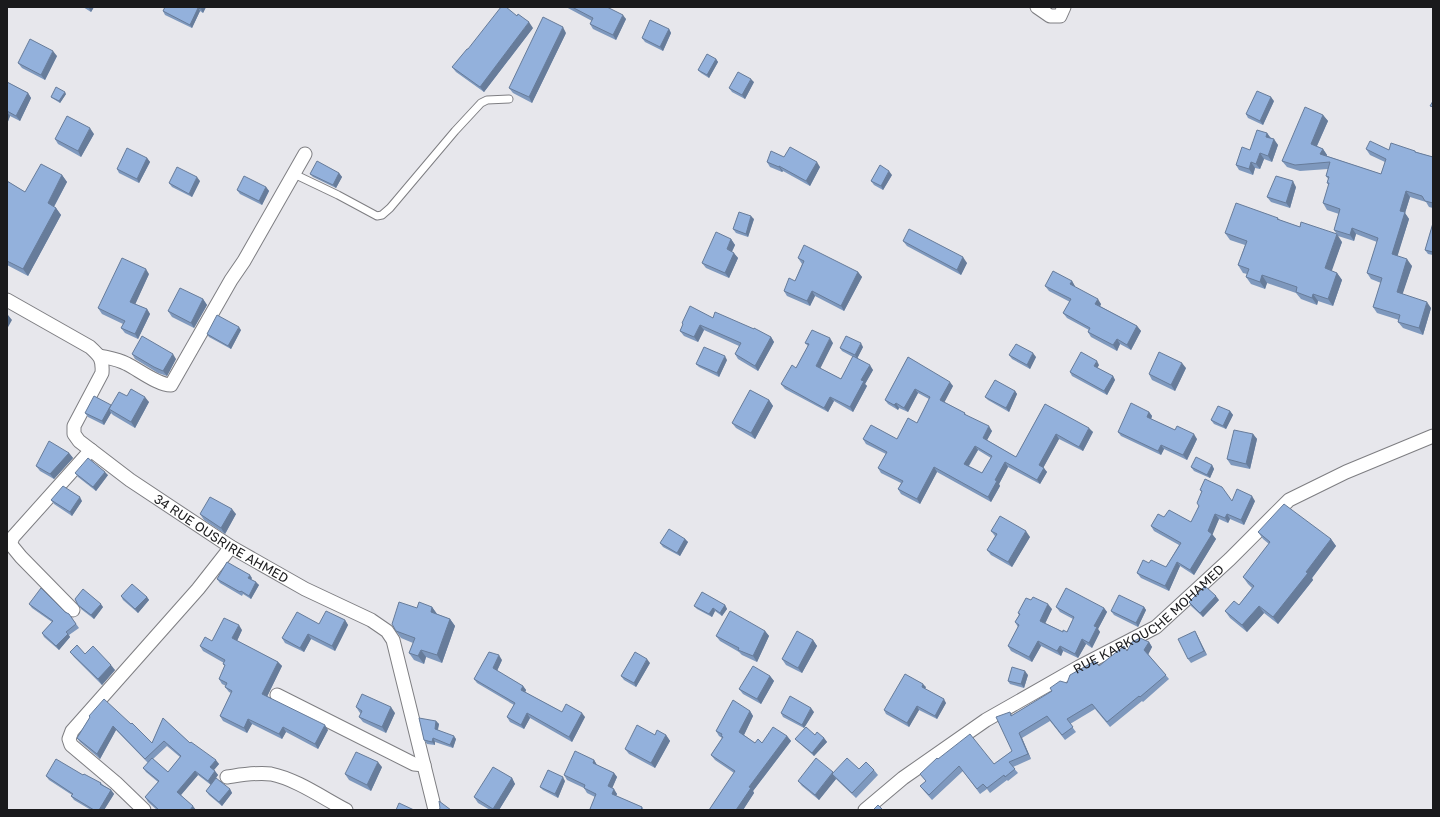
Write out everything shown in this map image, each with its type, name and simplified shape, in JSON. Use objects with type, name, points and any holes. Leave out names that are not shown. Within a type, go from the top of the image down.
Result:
[{"type":"street","points":[[1037,7],[1050,16],[1060,16],[1064,7]]},
{"type":"street","points":[[7,300],[90,347],[100,356],[116,359],[158,381],[171,385],[305,154]]},
{"type":"street","name":"34 RUE OUSRIRE AHMED","points":[[100,356],[102,373],[74,426],[74,434],[79,441],[130,480],[231,547],[305,589],[370,620],[387,631],[393,640],[435,810]]},
{"type":"street","name":"RUE KARKOUCHE MOHAMED","points":[[865,810],[903,778],[986,720],[1079,667],[1156,627],[1230,559],[1289,500],[1346,472],[1433,436]]},
{"type":"street","points":[[73,610],[21,557],[12,546],[11,542],[13,537],[91,450]]},
{"type":"street","points":[[144,810],[116,783],[71,745],[69,739],[72,731],[198,589],[231,547]]},
{"type":"street","points":[[277,695],[414,764],[424,765]]},
{"type":"street","points":[[228,777],[250,774],[270,774],[290,780],[346,810]]},
{"type":"lane","points":[[294,174],[377,216],[382,215],[390,208],[455,131],[481,103],[487,100],[509,99]]},
{"type":"building","points":[[165,7],[202,7],[201,9],[198,8],[190,25],[163,11]]},
{"type":"building","points":[[501,7],[506,7],[517,16],[518,14],[529,22],[480,87],[452,67]]},
{"type":"building","points":[[572,7],[607,7],[623,15],[613,35],[590,24],[593,18]]},
{"type":"building","points":[[543,17],[563,27],[529,97],[509,88]]},
{"type":"building","points":[[650,20],[669,29],[660,47],[642,38]]},
{"type":"building","points":[[30,39],[53,51],[41,75],[18,63]]},
{"type":"building","points":[[707,54],[716,59],[707,75],[698,70]]},
{"type":"building","points":[[738,72],[751,79],[742,95],[729,88]]},
{"type":"building","points":[[7,82],[28,93],[16,116],[7,111]]},
{"type":"building","points":[[56,87],[65,92],[59,101],[51,97]]},
{"type":"building","points":[[1257,91],[1271,97],[1260,121],[1246,114]]},
{"type":"building","points":[[1305,107],[1323,115],[1311,144],[1323,149],[1320,154],[1381,174],[1386,159],[1366,149],[1370,141],[1389,150],[1391,143],[1433,157],[1433,203],[1425,201],[1422,196],[1406,191],[1400,211],[1405,212],[1392,254],[1407,259],[1397,292],[1427,302],[1419,328],[1398,322],[1400,315],[1373,307],[1382,278],[1367,273],[1378,238],[1352,228],[1350,235],[1334,230],[1340,209],[1323,203],[1329,183],[1327,183],[1329,177],[1326,176],[1330,162],[1295,165],[1282,161]]},
{"type":"building","points":[[67,116],[90,128],[78,151],[55,139]]},
{"type":"building","points":[[1257,130],[1267,133],[1266,137],[1274,139],[1268,156],[1260,153],[1256,164],[1251,162],[1249,169],[1236,165],[1242,147],[1250,150]]},
{"type":"building","points":[[790,147],[817,162],[806,181],[779,166],[767,162],[771,151],[784,157]]},
{"type":"building","points":[[127,148],[147,158],[137,179],[117,169]]},
{"type":"building","points":[[317,161],[339,173],[333,185],[310,174]]},
{"type":"building","points":[[41,164],[62,175],[48,203],[56,208],[23,269],[7,261],[7,181],[25,192]]},
{"type":"building","points":[[880,165],[889,171],[881,186],[871,181]]},
{"type":"building","points":[[177,167],[197,177],[189,194],[169,183]]},
{"type":"building","points":[[244,176],[266,187],[259,201],[237,190]]},
{"type":"building","points":[[1276,176],[1293,181],[1286,203],[1267,197]]},
{"type":"building","points":[[1236,203],[1300,227],[1301,222],[1337,234],[1325,268],[1337,273],[1328,299],[1313,294],[1312,298],[1296,292],[1297,287],[1262,275],[1260,282],[1246,277],[1249,269],[1238,265],[1247,241],[1225,233]]},
{"type":"building","points":[[739,212],[751,216],[746,234],[733,229]]},
{"type":"building","points":[[1433,223],[1433,252],[1425,250]]},
{"type":"building","points":[[909,229],[963,257],[957,270],[903,241]]},
{"type":"building","points":[[716,232],[731,239],[727,249],[734,253],[725,273],[702,263]]},
{"type":"building","points":[[804,245],[858,272],[841,306],[812,291],[807,301],[784,291],[789,278],[795,281],[804,261],[798,258]]},
{"type":"building","points":[[122,258],[146,269],[130,302],[147,309],[135,334],[121,328],[125,321],[98,308]]},
{"type":"building","points":[[1053,271],[1072,281],[1070,284],[1098,299],[1095,304],[1137,326],[1127,345],[1117,339],[1113,345],[1088,332],[1090,328],[1063,313],[1071,299],[1045,286]]},
{"type":"building","points":[[180,288],[203,299],[191,323],[168,311]]},
{"type":"building","points":[[690,306],[713,318],[715,312],[754,328],[771,337],[755,366],[735,354],[741,343],[700,325],[694,337],[680,331]]},
{"type":"building","points":[[217,315],[239,327],[228,346],[207,334]]},
{"type":"building","points":[[812,330],[830,338],[816,366],[841,379],[853,356],[870,365],[861,380],[864,381],[850,407],[830,397],[824,408],[781,384],[792,365],[796,368],[809,344],[805,343]]},
{"type":"building","points":[[142,336],[173,354],[163,371],[132,354]]},
{"type":"building","points":[[846,336],[861,343],[855,355],[840,348]]},
{"type":"building","points":[[1016,344],[1033,353],[1027,365],[1009,355]]},
{"type":"building","points":[[704,347],[725,356],[717,373],[696,364]]},
{"type":"building","points":[[1081,352],[1097,361],[1094,366],[1113,376],[1104,391],[1070,372]]},
{"type":"building","points":[[1159,352],[1182,363],[1171,385],[1149,374]]},
{"type":"building","points":[[908,357],[950,382],[940,400],[989,426],[983,438],[1016,457],[1045,404],[1089,428],[1079,447],[1056,434],[1039,465],[1044,468],[1037,480],[1005,462],[988,497],[934,467],[917,499],[898,489],[903,481],[878,468],[887,452],[863,439],[871,425],[897,439],[908,418],[917,423],[930,397],[915,389],[904,408],[896,403],[894,405],[885,400]],"holes":[[[975,446],[992,456],[982,473],[964,464]]]},
{"type":"building","points":[[995,380],[1015,391],[1006,408],[985,397]]},
{"type":"building","points":[[131,389],[145,397],[131,422],[109,409],[119,392],[127,396]]},
{"type":"building","points":[[750,390],[769,400],[751,433],[732,423]]},
{"type":"building","points":[[94,396],[111,405],[102,421],[85,413]]},
{"type":"building","points":[[1131,403],[1149,412],[1147,417],[1175,430],[1177,426],[1194,434],[1183,455],[1161,445],[1158,451],[1118,432]]},
{"type":"building","points":[[1218,406],[1230,411],[1223,426],[1211,420]]},
{"type":"building","points":[[1234,430],[1253,434],[1246,464],[1227,459]]},
{"type":"building","points":[[49,441],[69,453],[50,474],[36,466]]},
{"type":"building","points":[[1196,457],[1212,465],[1207,475],[1191,467]]},
{"type":"building","points":[[88,458],[105,472],[93,487],[75,473]]},
{"type":"building","points":[[1205,479],[1222,487],[1232,501],[1237,489],[1252,496],[1241,520],[1227,514],[1225,518],[1215,514],[1208,531],[1212,534],[1190,570],[1177,562],[1165,586],[1137,573],[1143,560],[1149,563],[1151,560],[1166,567],[1181,543],[1151,526],[1158,514],[1164,517],[1169,510],[1191,522],[1199,506],[1197,503],[1202,491],[1200,490]]},
{"type":"building","points":[[63,486],[80,497],[70,512],[51,500]]},
{"type":"building","points":[[210,497],[232,509],[221,528],[200,514]]},
{"type":"building","points":[[1284,504],[1331,539],[1306,572],[1308,573],[1273,617],[1259,606],[1242,625],[1225,611],[1234,601],[1239,605],[1254,586],[1243,577],[1270,542],[1258,532]]},
{"type":"building","points":[[1000,516],[1026,531],[1008,562],[987,550],[997,534],[991,531]]},
{"type":"building","points":[[669,529],[685,539],[677,553],[660,543]]},
{"type":"building","points":[[227,562],[250,575],[248,578],[256,582],[249,596],[217,579]]},
{"type":"building","points":[[132,584],[147,597],[135,609],[121,596]]},
{"type":"building","points":[[1205,586],[1216,596],[1200,613],[1189,602]]},
{"type":"building","points":[[41,588],[65,612],[69,614],[76,624],[66,632],[68,634],[56,646],[42,633],[53,621],[29,604]]},
{"type":"building","points":[[1066,588],[1104,608],[1094,626],[1097,627],[1089,643],[1082,639],[1075,654],[1060,646],[1057,651],[1038,641],[1029,657],[1008,646],[1019,625],[1015,622],[1020,614],[1018,613],[1026,598],[1031,600],[1033,597],[1048,604],[1040,621],[1063,632],[1063,630],[1067,632],[1074,617],[1056,607]]},
{"type":"building","points":[[83,589],[101,604],[91,615],[78,605],[75,599]]},
{"type":"building","points":[[702,592],[725,605],[720,613],[713,608],[709,614],[694,606]]},
{"type":"building","points":[[1119,595],[1144,607],[1136,623],[1111,611]]},
{"type":"building","points":[[399,602],[417,608],[419,602],[432,607],[431,612],[450,619],[437,655],[421,650],[418,656],[409,653],[415,638],[396,631],[392,624]]},
{"type":"building","points":[[326,611],[345,620],[332,646],[308,634],[300,648],[282,638],[297,612],[319,624]]},
{"type":"building","points":[[730,611],[765,631],[753,656],[738,650],[739,648],[716,636]]},
{"type":"building","points":[[224,618],[239,625],[232,638],[278,662],[262,694],[325,725],[315,744],[283,727],[279,734],[248,719],[244,728],[220,716],[232,691],[225,687],[227,683],[219,679],[225,665],[223,664],[225,660],[200,646],[205,637],[212,641]]},
{"type":"building","points":[[797,631],[813,640],[798,668],[782,659]]},
{"type":"building","points":[[1195,631],[1204,651],[1188,659],[1178,639]]},
{"type":"building","points":[[1140,638],[1149,642],[1144,650],[1166,675],[1107,722],[1092,704],[1067,719],[1073,727],[1062,735],[1047,716],[1019,733],[1028,754],[1009,762],[1015,769],[1005,777],[1004,775],[987,788],[983,784],[977,789],[959,766],[929,795],[920,786],[926,781],[920,774],[937,758],[938,759],[970,734],[994,764],[1012,751],[996,717],[1010,712],[1011,716],[1052,691],[1050,688],[1060,681],[1067,683],[1070,675],[1095,661],[1099,666],[1124,646],[1127,651],[1132,642]]},
{"type":"building","points":[[77,645],[85,654],[93,646],[111,665],[98,679],[70,652]]},
{"type":"building","points":[[489,652],[499,655],[493,668],[523,686],[521,690],[562,712],[566,704],[582,713],[569,737],[527,713],[521,725],[507,717],[515,703],[474,679]]},
{"type":"building","points":[[635,652],[647,659],[634,683],[621,676]]},
{"type":"building","points":[[753,666],[770,676],[757,699],[739,689]]},
{"type":"building","points":[[1012,667],[1025,671],[1021,684],[1008,681]]},
{"type":"building","points":[[905,674],[923,684],[922,687],[944,699],[935,716],[917,706],[907,723],[884,710]]},
{"type":"building","points":[[362,694],[391,707],[382,727],[359,717],[362,711],[356,707]]},
{"type":"building","points":[[790,696],[811,708],[802,725],[781,713]]},
{"type":"building","points":[[104,699],[131,724],[132,723],[152,743],[163,718],[190,743],[191,742],[216,760],[210,767],[215,771],[208,781],[195,771],[177,792],[193,806],[190,810],[159,810],[145,797],[159,781],[143,768],[152,758],[168,772],[181,756],[164,741],[145,759],[113,726],[97,754],[77,738],[90,717],[89,716]]},
{"type":"building","points":[[733,700],[750,711],[739,732],[755,743],[758,739],[762,743],[773,727],[787,736],[749,787],[751,788],[736,810],[709,810],[735,771],[711,755],[723,737],[721,736],[722,734],[716,731]]},
{"type":"building","points":[[419,718],[436,721],[435,729],[454,736],[450,745],[433,738],[432,742],[424,740]]},
{"type":"building","points":[[637,725],[655,735],[657,730],[666,735],[651,763],[625,749]]},
{"type":"building","points":[[806,727],[815,735],[817,732],[824,738],[812,753],[795,739]]},
{"type":"building","points":[[575,751],[594,760],[593,763],[614,773],[608,786],[614,789],[612,794],[642,807],[641,810],[590,809],[596,794],[584,788],[585,785],[564,775]]},
{"type":"building","points":[[356,752],[378,762],[367,785],[345,774]]},
{"type":"building","points":[[816,758],[833,772],[815,795],[798,781]]},
{"type":"building","points":[[847,758],[859,769],[866,762],[874,770],[852,793],[832,774]]},
{"type":"building","points":[[56,759],[111,790],[99,810],[94,810],[71,796],[73,794],[46,776]]},
{"type":"building","points":[[493,767],[512,778],[493,809],[474,797]]},
{"type":"building","points":[[548,770],[563,777],[555,794],[540,787]]},
{"type":"building","points":[[216,778],[230,789],[219,802],[206,791]]},
{"type":"building","points":[[439,801],[451,810],[439,810]]},
{"type":"building","points":[[399,803],[414,810],[396,810]]},
{"type":"building","points":[[878,805],[883,810],[873,810]]}]
